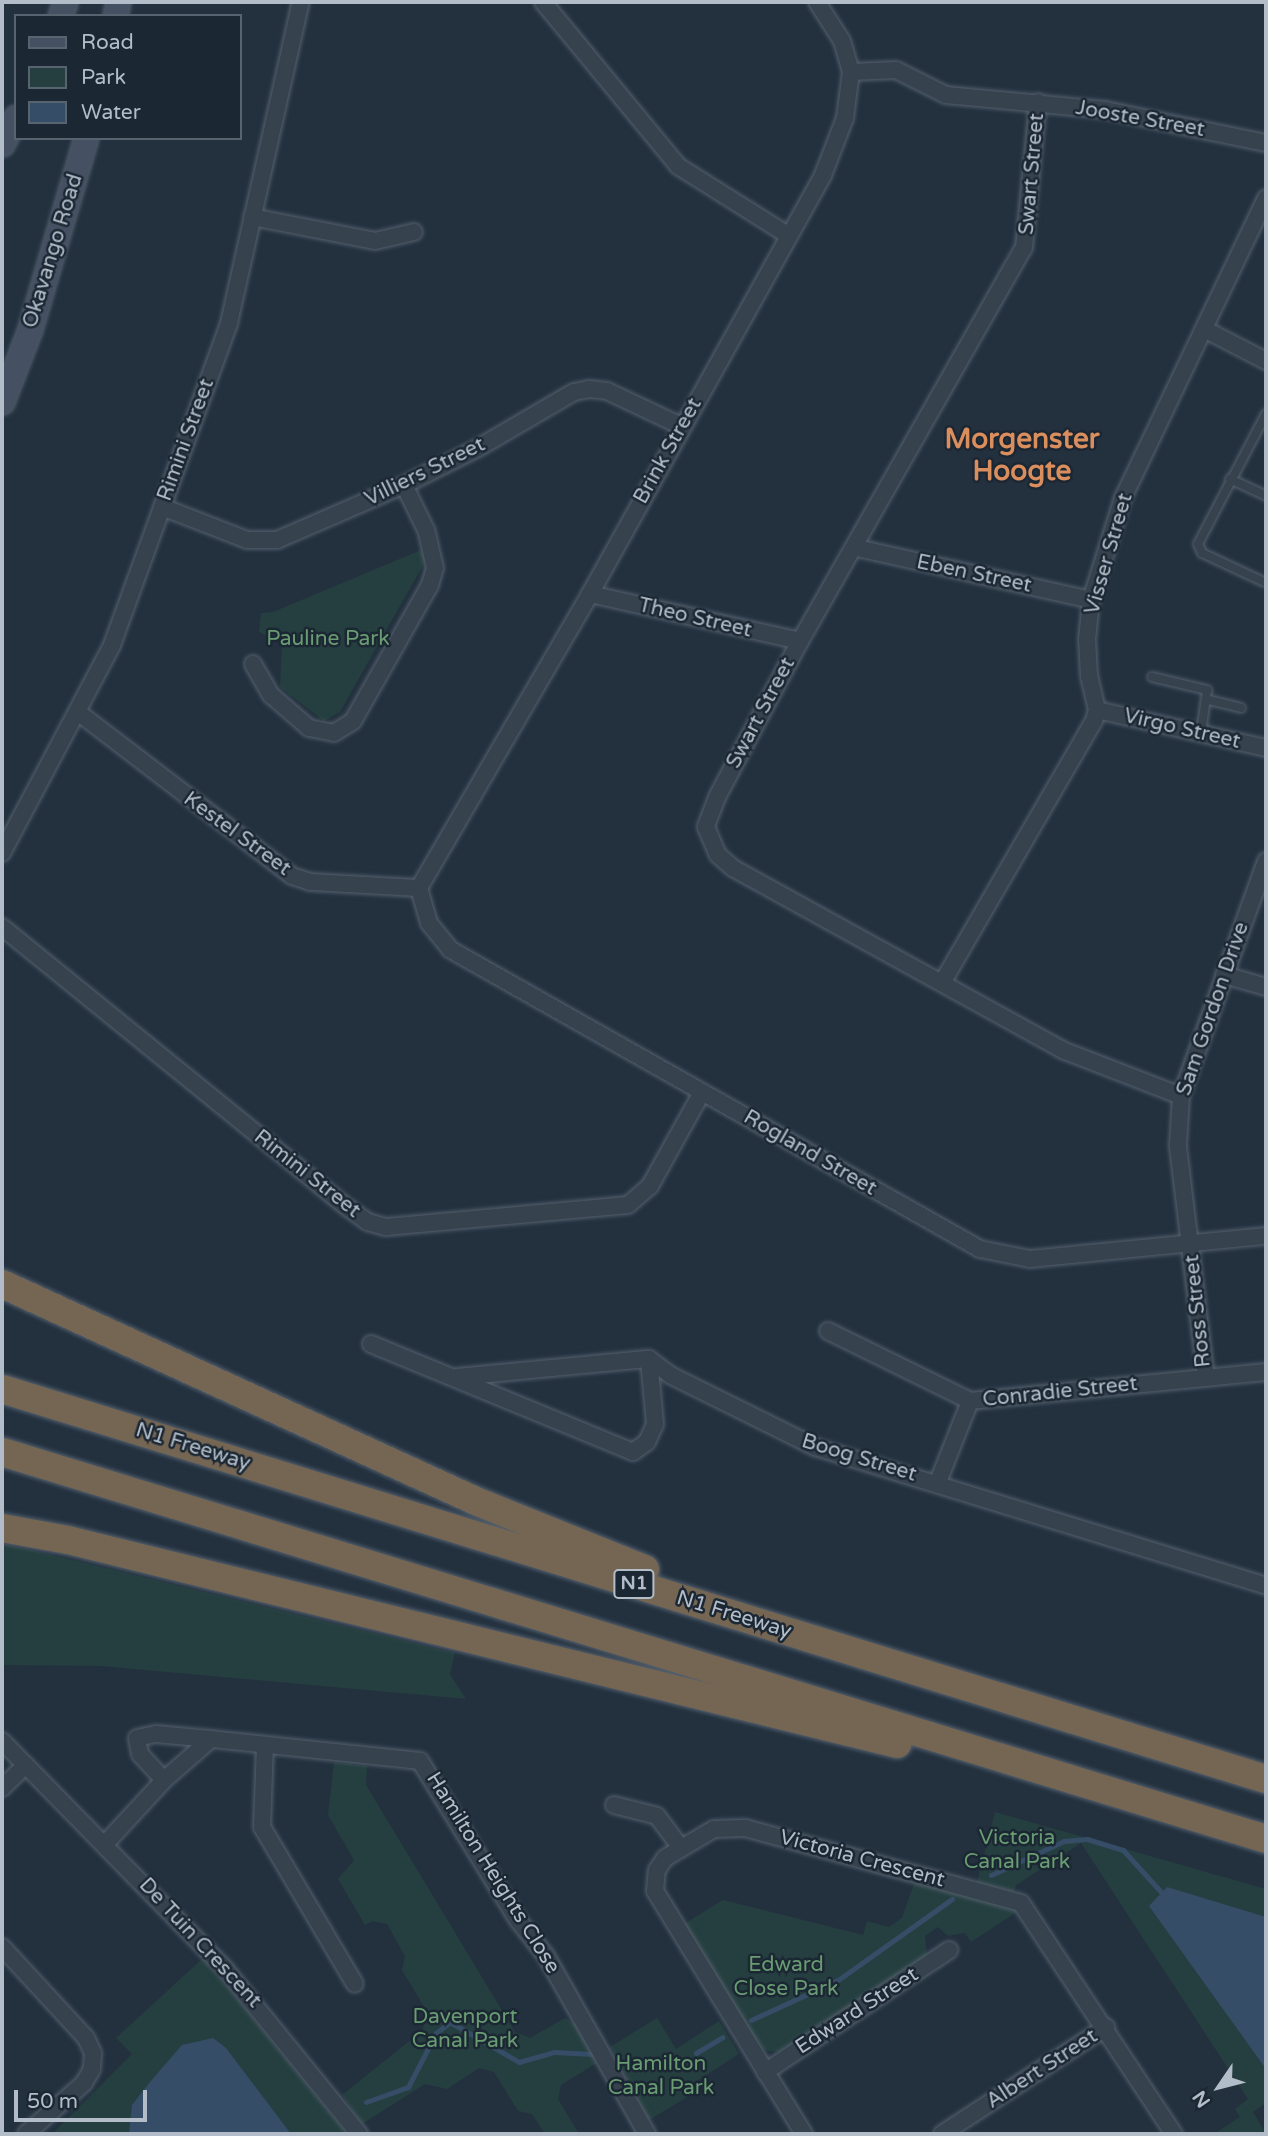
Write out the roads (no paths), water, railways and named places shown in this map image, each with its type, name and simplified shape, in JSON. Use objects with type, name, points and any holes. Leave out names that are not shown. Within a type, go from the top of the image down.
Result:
[{"type":"highway","points":[[2,1284],[544,1530],[1011,1700]]},
{"type":"highway","name":"N1 Freeway","points":[[2,1389],[1266,1779]]},
{"type":"highway","points":[[2,1452],[1266,1839]]},
{"type":"highway","points":[[2,1528],[68,1541],[940,1754],[1098,1787]]},
{"type":"main road","points":[[2,144],[14,121]]},
{"type":"main road","name":"Okavango Road","points":[[2,402],[30,329],[85,140]]},
{"type":"street","name":"Rimini Street","points":[[2,853],[113,645],[229,323],[301,2]]},
{"type":"street","points":[[543,2],[678,166],[789,236]]},
{"type":"street","name":"Brink Street","points":[[419,888],[590,594],[834,150],[845,118],[851,72],[842,41],[817,2]]},
{"type":"street","name":"Jooste Street","points":[[851,72],[896,70],[946,95],[1105,110],[1266,143]]},
{"type":"street","name":"Swart Street","points":[[1038,103],[1024,247],[857,548],[800,642],[710,811],[710,843],[733,868],[1065,1051],[1181,1096]]},
{"type":"street","name":"Visser Street","points":[[1097,710],[1089,676],[1091,600],[1123,498],[1266,198]]},
{"type":"street","points":[[252,217],[375,241],[414,232]]},
{"type":"street","points":[[1204,329],[1266,361]]},
{"type":"street","name":"Villiers Street","points":[[162,507],[264,542],[404,485],[478,449],[574,392],[589,388],[607,391],[681,426]]},
{"type":"street","points":[[253,664],[271,695],[309,728],[334,733],[353,721],[430,584],[435,568],[426,530],[404,485]]},
{"type":"street","name":"Eben Street","points":[[857,548],[1091,600]]},
{"type":"street","name":"Theo Street","points":[[590,594],[800,642]]},
{"type":"street","points":[[942,983],[1097,710]]},
{"type":"street","name":"Virgo Street","points":[[1097,710],[1266,748]]},
{"type":"street","name":"Kestel Street","points":[[79,713],[292,876],[310,882],[419,888]]},
{"type":"street","name":"Sam Gordon Drive","points":[[1190,1243],[1178,1145],[1181,1096],[1266,861]]},
{"type":"street","name":"Rogland Street","points":[[419,888],[429,923],[451,950],[995,1254],[1030,1259],[1266,1236]]},
{"type":"street","name":"Rimini Street","points":[[2,927],[347,1207],[368,1222],[386,1227],[628,1205],[650,1186],[702,1092]]},
{"type":"street","points":[[1224,975],[1266,987]]},
{"type":"street","name":"Ross Street","points":[[1190,1243],[1206,1378]]},
{"type":"street","name":"Conradie Street","points":[[828,1331],[970,1401],[1266,1372]]},
{"type":"street","points":[[371,1344],[457,1377],[633,1452],[647,1442],[654,1424],[649,1359],[457,1377]]},
{"type":"street","name":"Boog Street","points":[[649,1359],[670,1375],[796,1439],[1266,1586]]},
{"type":"street","points":[[938,1482],[970,1401]]},
{"type":"street","name":"Hamilton Heights Close","points":[[164,1780],[140,1754],[137,1738],[156,1734],[409,1757],[425,1765],[518,1920],[546,1956],[647,2134]]},
{"type":"street","points":[[105,1844],[164,1780],[211,1739]]},
{"type":"street","name":"De Tuin Crescent","points":[[2,1741],[250,1996],[359,2134]]},
{"type":"street","points":[[265,1745],[262,1826],[355,1984]]},
{"type":"street","points":[[2,1788],[26,1765]]},
{"type":"street","points":[[614,1805],[657,1816],[681,1849]]},
{"type":"street","name":"Victoria Crescent","points":[[804,2134],[657,1897],[657,1870],[681,1849],[714,1829],[735,1826],[1017,1901],[1032,1914],[1174,2134]]},
{"type":"street","points":[[2,1947],[86,2038],[93,2053],[92,2069],[84,2083],[26,2134]]},
{"type":"street","name":"Edward Street","points":[[765,2072],[949,1950]]},
{"type":"street","name":"Albert Street","points":[[942,2134],[1106,2027]]},
{"type":"lane","points":[[1264,582],[1199,549],[1199,540],[1266,414]]},
{"type":"lane","points":[[1230,479],[1266,496]]},
{"type":"lane","points":[[1152,677],[1203,688],[1209,700],[1201,733]]},
{"type":"lane","points":[[1209,700],[1241,708]]},
{"type":"water","points":[[1167,1887],[1266,1917],[1266,2069],[1149,1906]]},
{"type":"water","points":[[213,2038],[226,2048],[291,2134],[129,2134],[132,2105],[182,2045]]},
{"type":"waterway","points":[[991,1875],[1064,1841],[1087,1839],[1123,1850],[1162,1893]]},
{"type":"waterway","points":[[751,2020],[838,1980],[952,1899]]},
{"type":"waterway","points":[[366,2102],[408,2087],[436,2033],[450,2022],[519,2062],[554,2052],[593,2054]]},
{"type":"waterway","points":[[696,2053],[723,2037]]},
{"type":"district","name":"Morgenster Hoogte","points":[[1022,455]]},
{"type":"park label","name":"Pauline Park","points":[[328,639]]},
{"type":"park label","name":"Victoria Canal Park","points":[[1017,1850]]},
{"type":"park label","name":"Edward Close Park","points":[[786,1977]]},
{"type":"park label","name":"Davenport Canal Park","points":[[465,2029]]},
{"type":"park label","name":"Hamilton Canal Park","points":[[661,2076]]}]
